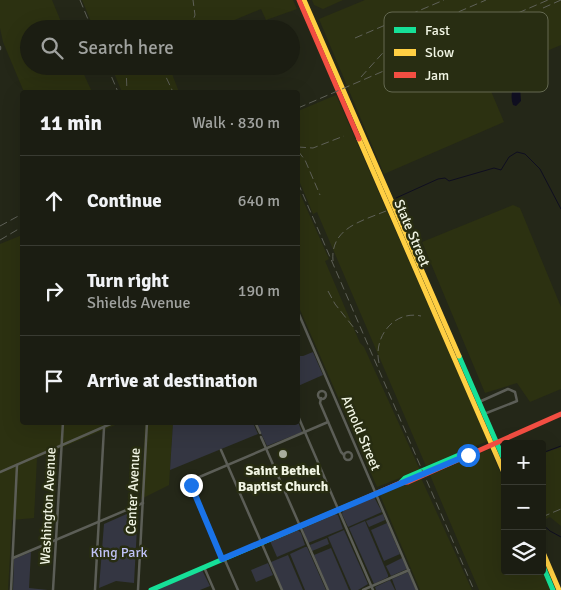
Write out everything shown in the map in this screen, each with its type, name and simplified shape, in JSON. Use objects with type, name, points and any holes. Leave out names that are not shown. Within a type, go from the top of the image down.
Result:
[{"type":"street","name":"State Street","points":[[299,0],[501,455]]},
{"type":"street","name":"State Street","points":[[304,0],[479,402],[482,415]]},
{"type":"street","name":"Arnold Street","points":[[300,317],[418,590]]},
{"type":"street","points":[[479,402],[508,389],[515,392],[517,400],[482,415]]},
{"type":"street","points":[[321,398],[320,403],[341,452],[344,454]]},
{"type":"street","points":[[151,590],[376,493],[400,483],[408,482],[473,451],[561,414]]},
{"type":"street","points":[[300,421],[372,588]]},
{"type":"street","points":[[238,590],[190,482],[328,422]]},
{"type":"street","name":"Washington Avenue","points":[[53,590],[62,425]]},
{"type":"street","points":[[0,472],[110,425]]},
{"type":"street","name":"Center Avenue","points":[[138,590],[147,425]]},
{"type":"street","points":[[256,425],[328,590]]},
{"type":"street","points":[[95,590],[104,428]]},
{"type":"street","name":"State Street","points":[[494,442],[501,463]]},
{"type":"street","points":[[221,450],[282,590]]},
{"type":"street","points":[[11,590],[17,465]]},
{"type":"street","points":[[13,558],[143,503]]},
{"type":"street","points":[[546,559],[559,590]]},
{"type":"street","points":[[204,567],[214,590]]},
{"type":"street","points":[[363,590],[372,588],[409,570]]},
{"type":"street","points":[[546,573],[553,590]]},
{"type":"shaded area","points":[[0,0],[52,0],[60,20],[20,20],[20,75],[84,75],[91,90],[23,90],[3,42],[0,28]]},
{"type":"shaded area","points":[[82,0],[293,0],[297,9],[266,20],[261,9],[235,20],[90,20]]},
{"type":"shaded area","points":[[312,0],[343,0],[323,9],[314,5]]},
{"type":"shaded area","points":[[365,0],[561,0],[561,45],[548,50],[548,12],[384,12],[384,92],[491,92],[504,122],[384,174],[319,19]]},
{"type":"shaded area","points":[[115,75],[172,75],[178,90],[121,90]]},
{"type":"shaded area","points":[[512,92],[520,92],[521,101],[516,106],[513,105]]},
{"type":"shaded area","points":[[336,95],[488,441],[426,466],[317,212],[313,214],[300,183],[300,110]]},
{"type":"shaded area","points":[[300,194],[329,259],[325,261],[360,343],[364,347],[420,470],[377,487],[300,310]]},
{"type":"shaded area","points":[[513,205],[520,208],[561,307],[561,389],[530,402],[517,383],[485,393],[422,242]]},
{"type":"shaded area","points":[[20,236],[20,425],[115,425],[37,458],[34,518],[12,520],[8,590],[0,590],[0,244]]},
{"type":"shaded area","points":[[145,425],[173,425],[169,485],[141,499]]},
{"type":"shaded area","points":[[561,447],[561,526],[550,517],[546,519],[546,453]]},
{"type":"shaded area","points":[[490,449],[501,474],[501,575],[544,575],[551,590],[479,590],[430,475]]},
{"type":"shaded area","points":[[421,478],[472,590],[420,590],[380,495]]},
{"type":"green space","points":[[313,352],[323,375],[300,385],[300,356]]},
{"type":"green space","points":[[173,425],[254,425],[258,434],[170,470]]},
{"type":"green space","points":[[257,425],[299,425],[302,432],[267,446]]},
{"type":"green space","points":[[374,497],[382,512],[348,527],[342,514],[343,511]]},
{"type":"green space","name":"King Park","points":[[138,509],[134,583],[116,581],[99,588],[104,524]]},
{"type":"green space","points":[[335,514],[338,515],[343,529],[308,543],[304,527]]},
{"type":"green space","points":[[383,514],[385,520],[369,527],[366,521]]},
{"type":"green space","points":[[365,521],[388,575],[388,577],[374,584],[349,528]]},
{"type":"green space","points":[[387,523],[400,554],[384,561],[371,530]]},
{"type":"green space","points":[[298,530],[305,545],[277,557],[270,541]]},
{"type":"green space","points":[[344,530],[368,584],[358,590],[351,590],[328,537]]},
{"type":"green space","points":[[327,538],[329,544],[312,551],[310,545]]},
{"type":"green space","points":[[307,547],[326,590],[305,590],[290,554]]},
{"type":"green space","points":[[331,548],[349,590],[329,590],[314,555]]},
{"type":"green space","points":[[31,552],[29,588],[48,590],[13,590],[14,559]]},
{"type":"green space","points":[[288,555],[303,590],[283,590],[271,562]]},
{"type":"green space","points":[[402,558],[407,569],[391,576],[386,566]]},
{"type":"green space","points":[[268,563],[273,575],[256,582],[251,570]]},
{"type":"green space","points":[[202,570],[210,586],[200,590],[156,590]]},
{"type":"green space","points":[[408,572],[416,590],[396,590],[392,579]]},
{"type":"green space","points":[[390,580],[395,590],[376,590],[375,587]]},
{"type":"waterway","points":[[396,198],[438,179],[445,178],[449,181],[494,168],[501,170],[509,157],[517,152],[525,154],[540,169],[561,209]]},
{"type":"waterway","points":[[546,452],[561,446]]},
{"type":"waterway","points":[[546,528],[561,537]]},
{"type":"railway","points":[[80,0],[88,20]]},
{"type":"railway","points":[[193,0],[195,15],[193,20]]},
{"type":"railway","points":[[416,12],[444,0]]},
{"type":"railway","points":[[458,12],[486,0]]},
{"type":"railway","points":[[520,12],[548,0]]},
{"type":"railway","points":[[543,8],[561,0]]},
{"type":"railway","points":[[355,38],[384,26]]},
{"type":"railway","points":[[361,77],[384,52]]},
{"type":"railway","points":[[300,107],[384,71]]},
{"type":"railway","points":[[111,75],[117,90]]},
{"type":"railway","points":[[126,75],[127,90]]},
{"type":"railway","points":[[166,75],[172,90]]},
{"type":"railway","points":[[300,147],[313,148],[344,136]]},
{"type":"railway","points":[[300,154],[305,160],[320,195]]},
{"type":"railway","points":[[300,188],[474,590]]},
{"type":"railway","points":[[333,261],[333,250],[342,233],[349,227],[386,211]]},
{"type":"railway","points":[[0,226],[20,215]]},
{"type":"railway","points":[[0,240],[20,228]]},
{"type":"railway","points":[[328,291],[335,304],[358,333]]},
{"type":"railway","points":[[379,363],[379,344],[383,335],[394,321],[411,315],[421,316]]},
{"type":"railway","points":[[546,515],[561,509]]},
{"type":"traffic: fast","points":[[459,356],[501,453]]},
{"type":"traffic: fast","points":[[400,483],[405,478],[466,452],[473,451]]},
{"type":"traffic: fast","points":[[151,590],[359,501]]},
{"type":"traffic: fast","points":[[546,573],[553,590]]},
{"type":"traffic: slow","points":[[304,0],[459,356]]},
{"type":"traffic: slow","points":[[359,139],[501,466]]},
{"type":"traffic: slow","points":[[546,559],[559,590]]},
{"type":"traffic: jam","points":[[299,0],[359,139]]},
{"type":"traffic: jam","points":[[359,501],[400,483],[408,482],[561,414]]},
{"type":"place","name":"Saint Bethel Baptist Church","points":[[283,454]]},
{"type":"route","points":[[191,485],[222,559],[400,483],[408,482],[468,455]]}]
